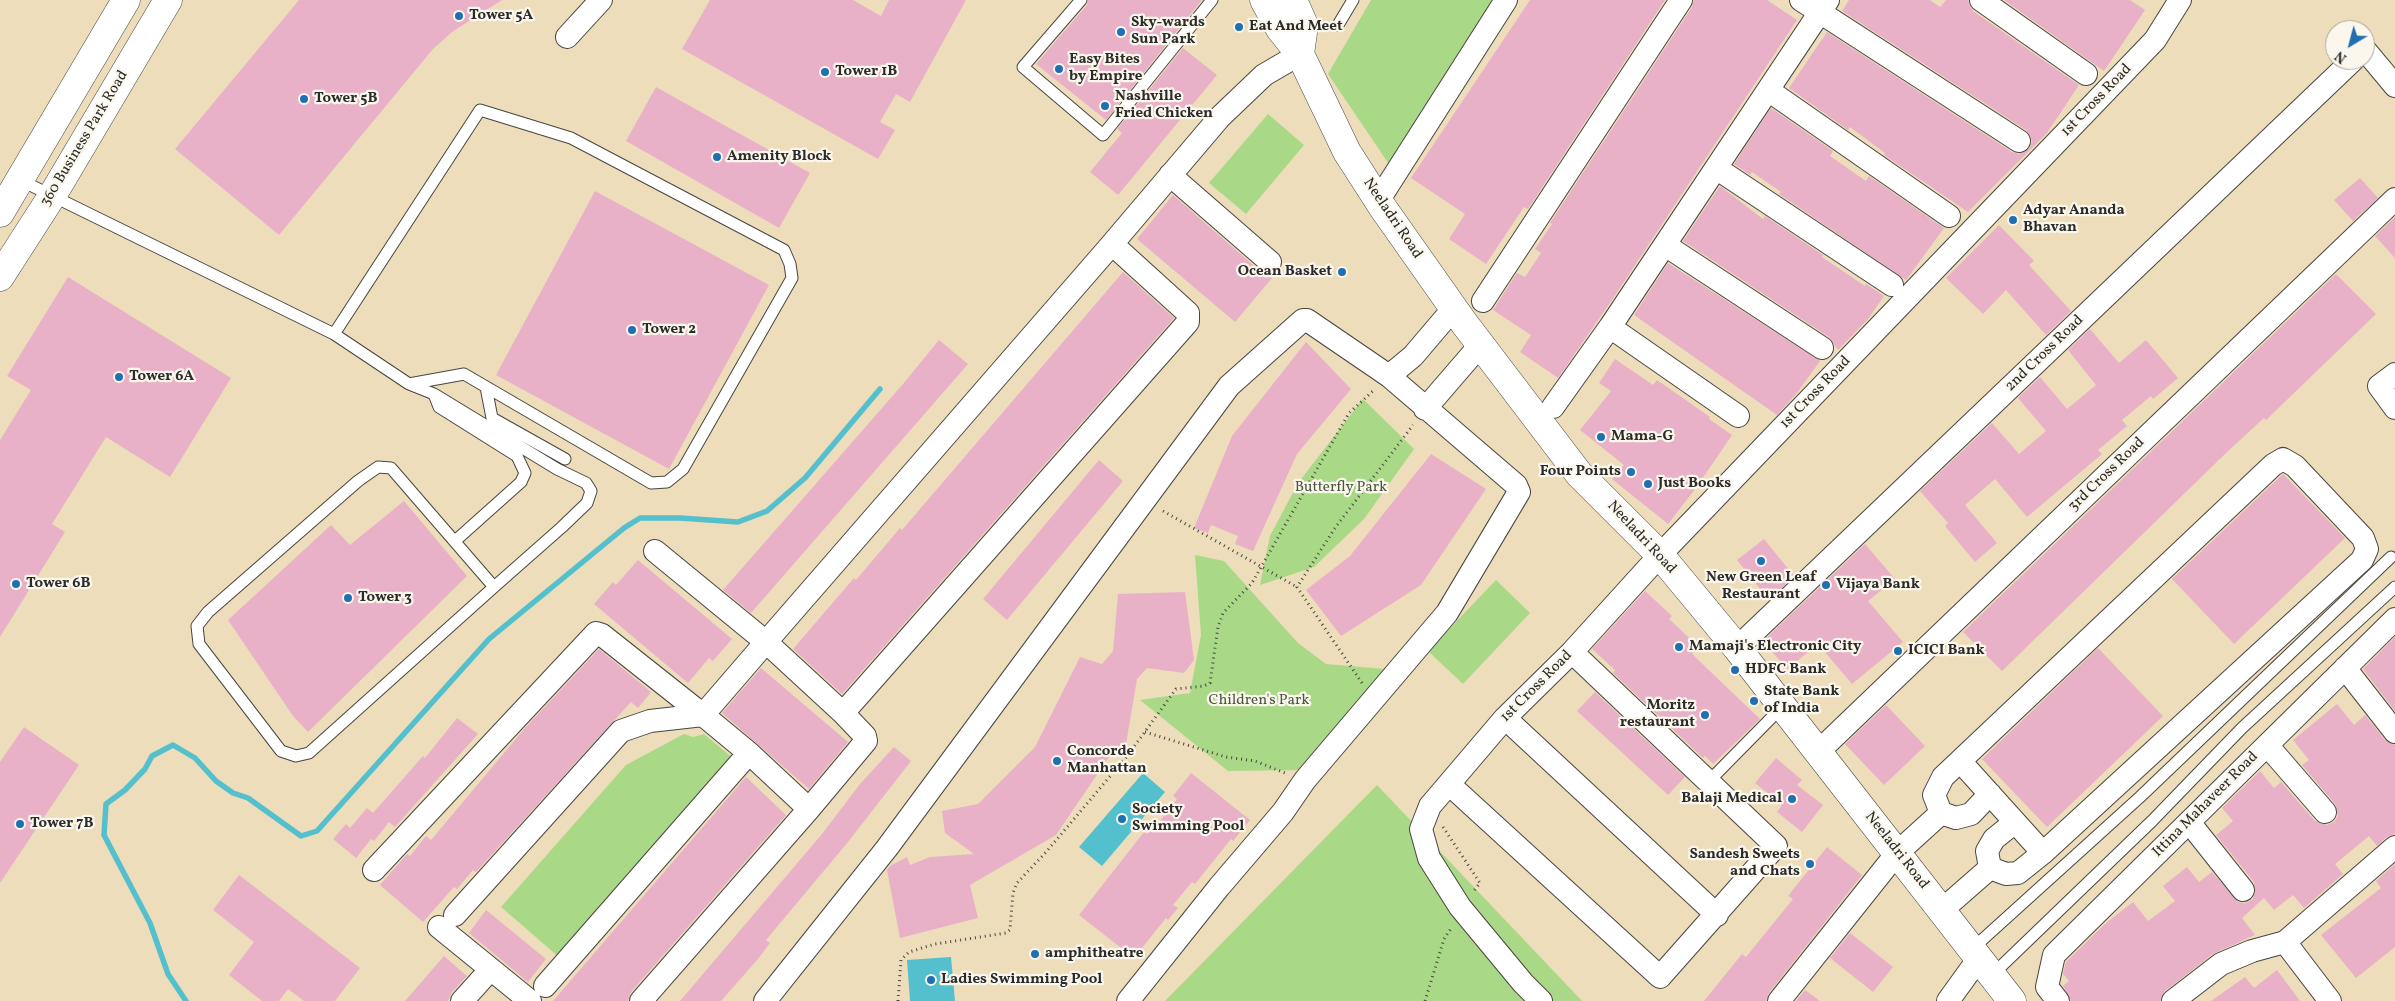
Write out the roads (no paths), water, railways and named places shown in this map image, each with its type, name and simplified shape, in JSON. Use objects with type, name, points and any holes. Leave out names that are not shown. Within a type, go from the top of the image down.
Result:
[{"type":"main road","points":[[0,213],[126,0]]},
{"type":"main road","name":"360 Business Park Road","points":[[0,277],[52,196],[168,0]]},
{"type":"main road","name":"Neeladri Road","points":[[1264,0],[1280,29],[1300,54],[1347,152],[1378,201],[1453,309],[1579,474],[1660,555],[1737,648],[2012,1001]]},
{"type":"main road","points":[[1293,0],[1304,25],[1300,54]]},
{"type":"street","points":[[567,37],[601,0]]},
{"type":"street","points":[[1378,201],[1506,0]]},
{"type":"street","points":[[1482,301],[1681,0]]},
{"type":"street","points":[[1800,0],[1824,6],[2019,141]]},
{"type":"street","points":[[1980,0],[2086,74]]},
{"type":"street","name":"1st Cross Road","points":[[1541,1001],[1523,984],[1460,907],[1428,858],[1421,829],[1430,806],[1450,785],[1505,718],[1572,652],[1660,555],[2155,40],[2180,0]]},
{"type":"street","points":[[1554,407],[1610,327],[1824,6]]},
{"type":"street","points":[[749,753],[538,993],[490,970],[447,921],[621,731],[650,721],[703,716],[1220,117],[1264,75],[1300,54]]},
{"type":"street","points":[[2375,62],[2395,86]]},
{"type":"street","name":"2nd Cross Road","points":[[1737,648],[2343,70]]},
{"type":"street","points":[[1768,90],[1949,216]]},
{"type":"street","points":[[1716,168],[1892,285]]},
{"type":"street","points":[[1170,175],[1270,262]]},
{"type":"street","name":"3rd Cross Road","points":[[1818,752],[2395,199]]},
{"type":"street","points":[[843,713],[1188,322],[1188,313],[1112,244]]},
{"type":"street","points":[[1665,245],[1822,348]]},
{"type":"street","points":[[1389,376],[1413,356],[1453,309]]},
{"type":"street","points":[[765,1001],[887,848],[1229,386],[1303,320],[1308,320],[1389,376],[1425,409],[1516,484],[1519,492],[1447,613],[1305,780],[1283,812],[1219,887],[1128,1001]]},
{"type":"street","points":[[1610,327],[1738,416]]},
{"type":"street","points":[[1425,409],[1481,344]]},
{"type":"street","points":[[2387,380],[2395,408]]},
{"type":"street","points":[[1941,813],[1934,795],[1943,777],[2273,464],[2283,459],[2294,466],[2363,538],[2367,549],[2362,560],[2044,853],[2018,873],[2006,874],[1990,868]]},
{"type":"street","points":[[641,1001],[866,741],[865,736],[843,713],[766,642],[655,551]]},
{"type":"street","name":"Ittina Mahaveer Road","points":[[2058,1001],[2047,987],[2054,955],[2395,619]]},
{"type":"street","points":[[374,870],[596,633],[602,635],[749,753],[809,808]]},
{"type":"street","points":[[1450,785],[1660,977],[1717,915],[1776,846],[1572,652]]},
{"type":"street","points":[[2345,668],[2395,732]]},
{"type":"street","points":[[1505,718],[1717,915]]},
{"type":"street","points":[[2267,746],[2325,812]]},
{"type":"street","points":[[1960,761],[2044,853]]},
{"type":"street","points":[[1941,813],[1956,818],[1971,814],[1990,794]]},
{"type":"street","points":[[1779,1001],[1897,852],[1941,813]]},
{"type":"street","points":[[1990,868],[1987,851],[1994,839],[2015,822]]},
{"type":"street","points":[[2189,822],[2243,890]]},
{"type":"street","points":[[2173,1001],[2221,964],[2252,951],[2285,942],[2395,848]]},
{"type":"street","points":[[1942,910],[1990,868]]},
{"type":"street","points":[[2285,942],[2330,1001]]},
{"type":"street","points":[[1948,1001],[1981,961]]},
{"type":"street","points":[[462,1001],[490,970]]},
{"type":"lane","points":[[1081,0],[1022,67],[1103,135],[1212,0]]},
{"type":"lane","points":[[1338,25],[1354,0]]},
{"type":"lane","points":[[334,334],[480,110],[571,138],[784,250],[788,257],[792,278],[683,469],[667,482],[651,483],[464,374],[409,384]]},
{"type":"lane","points":[[20,180],[334,334],[409,384],[434,394],[557,469],[586,483],[591,490],[587,503],[494,587],[309,753],[296,756],[281,751],[199,644],[197,626],[208,612],[358,481],[378,467],[391,468],[494,587]]},
{"type":"lane","points":[[486,387],[492,418],[565,459]]},
{"type":"lane","points":[[434,394],[439,407],[517,456],[525,473],[521,482],[455,542]]},
{"type":"lane","points":[[1981,961],[2140,797],[2391,558]]},
{"type":"lane","points":[[1981,961],[2152,821],[2242,728],[2395,587]]},
{"type":"lane","points":[[1716,774],[1783,706]]},
{"type":"water","name":"Society Swimming Pool","points":[[1143,773],[1165,792],[1102,866],[1079,847]]},
{"type":"water","name":"Ladies Swimming Pool","points":[[951,957],[955,1001],[910,1001],[907,960]]},
{"type":"waterway","points":[[186,1001],[168,974],[150,923],[104,835],[106,804],[125,790],[145,769],[152,756],[173,745],[195,758],[216,781],[233,793],[248,798],[301,836],[317,831],[489,639],[624,528],[640,518],[680,518],[738,522],[767,511],[805,478],[880,389]]},
{"type":"place","name":"Tower 5A","points":[[459,16]]},
{"type":"place","name":"Eat And Meet","points":[[1239,27]]},
{"type":"place","name":"Sky-wards Sun Park","points":[[1121,32]]},
{"type":"place","name":"Easy Bites by Empire","points":[[1059,69]]},
{"type":"place","name":"Tower 1B","points":[[825,72]]},
{"type":"place","name":"Tower 5B","points":[[304,99]]},
{"type":"place","name":"Nashville Fried Chicken","points":[[1105,106]]},
{"type":"place","name":"Amenity Block","points":[[717,157]]},
{"type":"place","name":"Adyar Ananda Bhavan","points":[[2013,220]]},
{"type":"place","name":"Ocean Basket","points":[[1342,272]]},
{"type":"place","name":"Tower 2","points":[[632,330]]},
{"type":"place","name":"Tower 6A","points":[[119,377]]},
{"type":"place","name":"Mama-G","points":[[1601,437]]},
{"type":"place","name":"Four Points","points":[[1631,472]]},
{"type":"place","name":"Just Books","points":[[1648,484]]},
{"type":"place","name":"New Green Leaf Restaurant","points":[[1761,561]]},
{"type":"place","name":"Tower 6B","points":[[16,584]]},
{"type":"place","name":"Vijaya Bank","points":[[1826,585]]},
{"type":"place","name":"Tower 3","points":[[348,598]]},
{"type":"place","name":"Mamaji's Electronic City","points":[[1679,647]]},
{"type":"place","name":"ICICI Bank","points":[[1898,651]]},
{"type":"place","name":"HDFC Bank","points":[[1735,670]]},
{"type":"place","name":"State Bank of India","points":[[1754,701]]},
{"type":"place","name":"Moritz restaurant","points":[[1705,715]]},
{"type":"place","name":"Concorde Manhattan","points":[[1057,761]]},
{"type":"place","name":"Balaji Medical","points":[[1792,799]]},
{"type":"place","name":"Society Swimming Pool","points":[[1122,819]]},
{"type":"place","name":"Tower 7B","points":[[20,824]]},
{"type":"place","name":"Sandesh Sweets and Chats","points":[[1810,864]]},
{"type":"place","name":"amphitheatre","points":[[1035,954]]},
{"type":"place","name":"Ladies Swimming Pool","points":[[931,980]]},
{"type":"park label","name":"Butterfly Park","points":[[1341,488]]},
{"type":"park label","name":"Children's Park","points":[[1259,701]]}]
